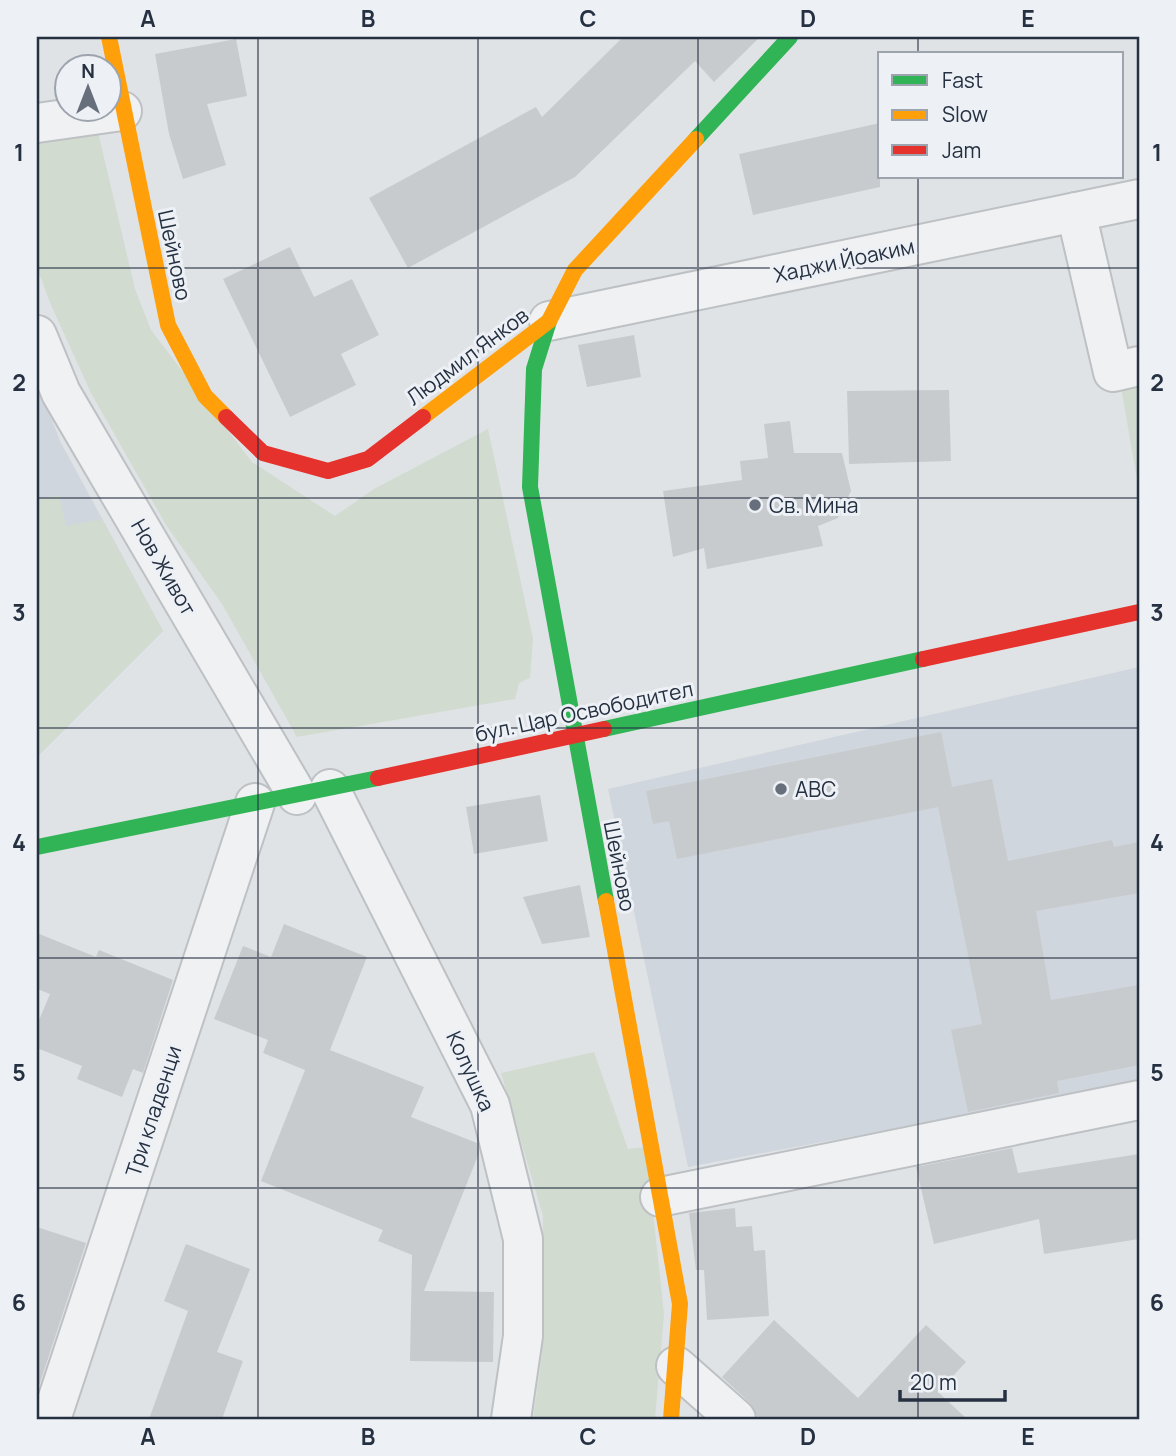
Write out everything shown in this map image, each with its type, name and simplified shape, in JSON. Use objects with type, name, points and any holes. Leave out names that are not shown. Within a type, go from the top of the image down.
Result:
[{"type":"street","name":"Людмил Янков","points":[[263,453],[328,471],[368,459],[549,321],[575,270],[790,37]]},
{"type":"street","name":"Шейново","points":[[122,111],[168,325],[205,396],[263,453]]},
{"type":"street","name":"Хаджи Йоаким","points":[[549,321],[1139,199]]},
{"type":"street","points":[[1076,212],[1113,372],[1139,366]]},
{"type":"street","name":"Шейново","points":[[549,321],[534,369],[530,487],[680,1304],[671,1419]]},
{"type":"street","name":"Нов Живот","points":[[37,335],[61,393],[313,792]]},
{"type":"street","name":"бул. Цар Освободител","points":[[37,847],[313,792],[574,734],[889,669],[1139,612]]},
{"type":"street","name":"Колушка","points":[[313,792],[490,1105],[523,1239],[523,1336],[511,1419]]},
{"type":"street","name":"Три кладенци","points":[[51,1419],[255,803]]},
{"type":"street","points":[[660,1197],[1139,1100]]},
{"type":"street","points":[[676,1366],[736,1419]]},
{"type":"shaded area","points":[[98,132],[135,289],[151,330],[252,462],[335,516],[374,489],[488,429],[533,639],[530,678],[519,683],[515,699],[297,737],[222,604],[166,525],[91,393],[37,268],[37,142]]},
{"type":"shaded area","points":[[37,380],[60,441],[163,631],[37,757]]},
{"type":"shaded area","points":[[1139,383],[1139,491],[1121,387]]},
{"type":"shaded area","points":[[59,495],[66,526],[102,519],[163,631],[37,757],[37,500]]},
{"type":"shaded area","points":[[1139,667],[1139,1083],[688,1167],[608,789]]},
{"type":"shaded area","points":[[594,1052],[628,1149],[646,1147],[664,1314],[655,1419],[533,1419],[542,1354],[543,1216],[501,1073]]},
{"type":"building","points":[[623,37],[760,37],[714,82],[695,61],[575,177],[408,268],[369,198],[536,107],[542,117]]},
{"type":"building","points":[[236,39],[247,96],[207,104],[226,165],[183,179],[169,134],[155,54]]},
{"type":"building","points":[[878,123],[880,187],[753,215],[739,154]]},
{"type":"building","points":[[290,247],[314,297],[352,279],[379,335],[341,354],[356,385],[290,417],[223,279]]},
{"type":"building","points":[[634,335],[641,377],[587,387],[578,345]]},
{"type":"building","points":[[949,390],[951,461],[849,464],[847,391]]},
{"type":"building","name":"Св. Мина","points":[[790,421],[794,453],[842,453],[851,491],[838,518],[818,526],[823,546],[707,569],[704,548],[673,557],[663,491],[742,480],[740,461],[768,458],[764,424]]},
{"type":"building","points":[[941,732],[952,787],[992,779],[1008,861],[1112,840],[1114,847],[1139,842],[1139,893],[1036,911],[1051,1000],[1139,985],[1139,1065],[1057,1081],[1059,1093],[968,1112],[951,1030],[982,1024],[938,807],[677,859],[669,821],[653,824],[646,791]]},
{"type":"building","points":[[540,795],[548,841],[474,854],[466,807]]},
{"type":"building","points":[[580,885],[590,937],[542,944],[523,897]]},
{"type":"building","points":[[284,924],[367,957],[330,1050],[424,1087],[411,1117],[477,1143],[479,1153],[424,1291],[494,1292],[493,1362],[410,1361],[412,1255],[378,1241],[383,1230],[261,1181],[305,1070],[263,1053],[268,1040],[214,1019],[243,946],[271,957]]},
{"type":"building","points":[[37,933],[96,957],[99,950],[173,980],[143,1073],[133,1069],[122,1097],[77,1079],[82,1066],[37,1048],[37,1025],[50,994],[37,989]]},
{"type":"building","points":[[1012,1148],[1018,1173],[1139,1154],[1139,1239],[1044,1254],[1039,1219],[934,1244],[916,1167]]},
{"type":"building","points":[[735,1208],[736,1227],[752,1226],[754,1251],[765,1250],[769,1316],[707,1320],[704,1270],[696,1270],[689,1213]]},
{"type":"building","points":[[37,1227],[86,1243],[37,1392]]},
{"type":"building","points":[[186,1244],[250,1269],[217,1352],[243,1361],[222,1419],[149,1419],[188,1311],[164,1301]]},
{"type":"building","points":[[774,1320],[858,1398],[926,1325],[966,1362],[938,1392],[967,1419],[759,1419],[750,1403],[722,1377]]},
{"type":"traffic: fast","points":[[696,139],[790,37]]},
{"type":"traffic: fast","points":[[549,321],[534,369],[530,487],[606,901]]},
{"type":"traffic: fast","points":[[604,729],[923,659]]},
{"type":"traffic: fast","points":[[37,847],[378,778]]},
{"type":"traffic: slow","points":[[109,37],[168,325],[205,396],[226,417]]},
{"type":"traffic: slow","points":[[423,417],[549,321],[575,270],[696,139]]},
{"type":"traffic: slow","points":[[606,901],[680,1304],[671,1419]]},
{"type":"traffic: jam","points":[[226,417],[263,453],[328,471],[368,459],[423,417]]},
{"type":"traffic: jam","points":[[923,659],[1139,612]]},
{"type":"traffic: jam","points":[[378,778],[604,729]]},
{"type":"place","name":"Св. Мина","points":[[755,505]]},
{"type":"place","name":"ABC","points":[[781,789]]}]
